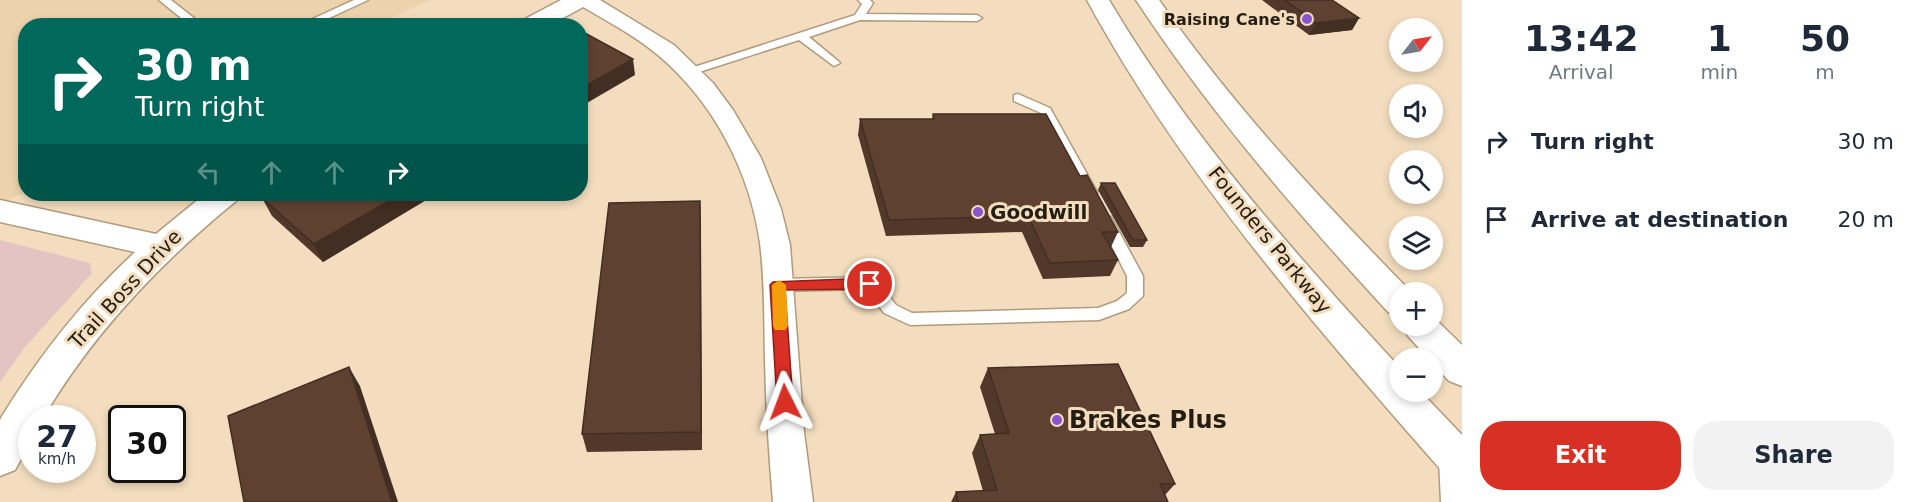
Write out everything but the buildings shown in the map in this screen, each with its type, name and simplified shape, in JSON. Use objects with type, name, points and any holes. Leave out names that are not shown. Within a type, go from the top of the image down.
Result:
[{"type":"main road","points":[[544,18],[579,0]]},
{"type":"main road","name":"Founders Parkway","points":[[1098,0],[1160,100],[1266,240],[1384,378],[1460,462]]},
{"type":"main road","points":[[1147,0],[1218,99],[1304,201],[1389,291]]},
{"type":"main road","name":"Trail Boss Drive","points":[[0,457],[32,401],[71,344],[114,295],[163,247],[217,201]]},
{"type":"main road","points":[[0,211],[163,247]]},
{"type":"main road","points":[[1430,336],[1462,370]]},
{"type":"street","points":[[585,0],[640,32],[667,51],[689,72],[717,106],[741,143],[755,173],[774,236],[793,502]]},
{"type":"street","points":[[1460,462],[1461,502]]},
{"type":"lane","points":[[164,0],[188,18]]},
{"type":"lane","points":[[321,18],[363,0]]},
{"type":"lane","points":[[859,17],[868,3],[863,0]]},
{"type":"lane","points":[[689,72],[859,17],[977,18]]},
{"type":"lane","points":[[801,36],[834,63]]},
{"type":"lane","points":[[778,285],[870,284],[890,309],[910,319],[1099,314],[1123,305],[1135,296],[1135,276],[1125,255],[1046,111],[1018,98]]},
{"type":"shaded area","points":[[0,0],[430,0],[391,18],[18,18],[18,195],[0,204]]},
{"type":"shaded area","points":[[0,240],[90,263],[92,273],[25,347],[0,382]]},
{"type":"slow traffic","points":[[779,285],[780,326]]},
{"type":"place","name":"Raising Cane's","points":[[1307,19]]},
{"type":"place","name":"Goodwill","points":[[978,212]]},
{"type":"place","name":"Brakes Plus","points":[[1057,420]]},
{"type":"route","points":[[785,402],[778,285],[870,284]]}]
